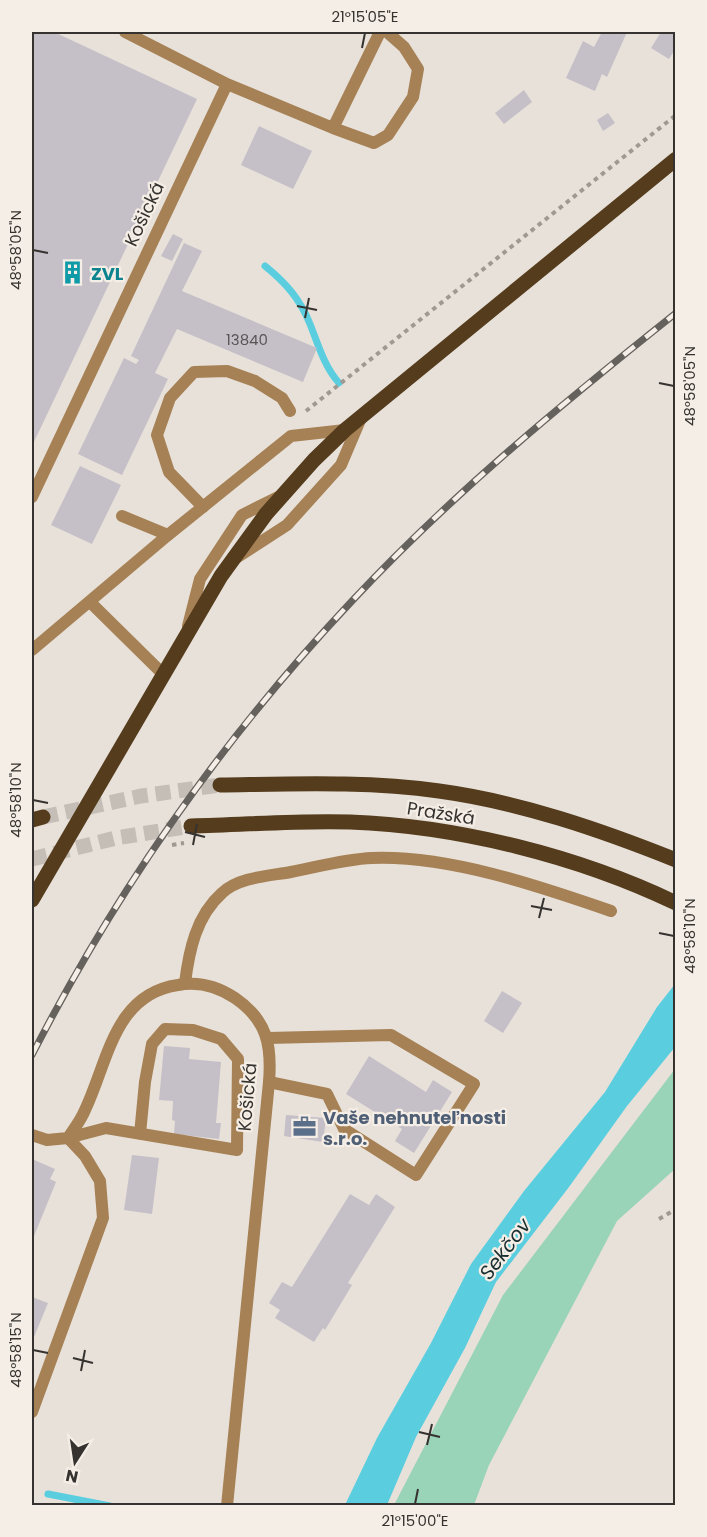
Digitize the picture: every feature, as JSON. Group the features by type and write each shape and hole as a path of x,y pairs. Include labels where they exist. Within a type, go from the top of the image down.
{"main road":[{"path":"32,900 221,576 266,514 314,460 345,430 675,159"},
{"name":"Pražská","path":"220,785 350,783 440,791 536,811 598,830 675,860"},
{"name":"Pražská","path":"191,826 350,822 432,830 521,847 585,866 656,893 675,903"}],"street":[{"path":"125,32 227,84 374,143 388,135 413,97 418,69 404,47 387,32"},
{"path":"333,128 380,32"},
{"name":"Košická","path":"32,497 227,84"},
{"path":"203,507 170,472 156,435 170,398 194,372 227,371 255,381 282,398 290,411"},
{"path":"232,561 287,525 341,465 362,416"},
{"path":"32,650 168,535 291,436 345,430"},
{"path":"184,639 200,579 242,515 284,494"},
{"path":"122,516 168,535"},
{"path":"90,602 164,675"},
{"path":"185,984 196,930 208,908 223,891 246,881 371,858 416,861 470,870 536,885 611,911"},
{"name":"Košická","path":"68,1137 85,1111 112,1043 128,1014 148,994 166,986 204,984 220,989 235,998 259,1021 268,1038 271,1061 227,1506"},
{"path":"32,1135 47,1140 106,1128 140,1134 237,1150 238,1059 221,1039 194,1030 165,1029 152,1044 145,1082 140,1134"},
{"path":"268,1038 391,1035 474,1084 416,1175 344,1128 327,1094 269,1082"},
{"path":"32,1412 103,1218 100,1181 85,1156 68,1137"}],"path":[{"path":"306,411 675,115"},
{"path":"172,845 178,844"},
{"path":"659,1219 675,1209"}],"green space":[{"path":"675,1069 675,1169 617,1221 489,1465 474,1505 394,1505 503,1295"}],"water":[{"name":"Sekčov","path":"675,984 675,1047 627,1106 569,1187 496,1282 465,1348 416,1437 387,1505 345,1505 377,1438 431,1343 471,1264 524,1191 605,1092 657,1007"}],"building":[{"name":"ZVL","path":"32,32 54,32 197,99 32,446"},
{"path":"602,32 627,32 607,77 602,74 595,91 566,78 583,41 594,47"},
{"path":"661,32 676,33 676,48 669,59 651,48"},
{"path":"524,90 532,102 504,124 495,113"},
{"path":"608,113 615,123 603,131 597,120"},
{"path":"259,126 312,151 293,189 241,165"},
{"path":"173,234 183,239 172,261 161,256"},
{"path":"184,243 202,251 182,291 317,348 303,382 177,329 155,373 168,379 122,475 78,454 124,358 136,364 139,360 131,356"},
{"path":"80,466 121,485 92,544 51,525"},
{"path":"502,991 522,1003 503,1033 484,1021"},
{"path":"164,1046 190,1048 189,1059 221,1062 216,1123 221,1123 219,1139 174,1134 173,1101 159,1100"},
{"path":"369,1056 426,1092 433,1080 452,1092 414,1153 395,1141 402,1129 346,1094"},
{"name":"Vaše nehnuteľnosti s.r.o.","path":"286,1115 326,1118 323,1142 284,1136"},
{"path":"132,1155 159,1158 152,1214 124,1210"},
{"path":"32,1159 55,1169 50,1179 56,1182 32,1241"},
{"path":"350,1194 369,1205 376,1194 395,1207 348,1283 352,1285 325,1330 323,1328 314,1342 275,1318 280,1310 269,1303 282,1282 292,1287"},
{"path":"32,1297 48,1303 32,1342"}],"waterway":[{"path":"265,266 286,285 297,299 325,362 339,383"},
{"path":"48,1494 110,1506"}],"tunnel":[{"path":"43,817 141,796 220,785"},
{"path":"32,859 116,838 191,826"}],"railway":[{"path":"32,1055 65,993 137,874 217,761 305,653 390,562 468,487 550,416 676,313"}],"place":[{"name":"ZVL","path":"73,273"},
{"name":"Vaše nehnuteľnosti s.r.o.","path":"305,1127"}]}
